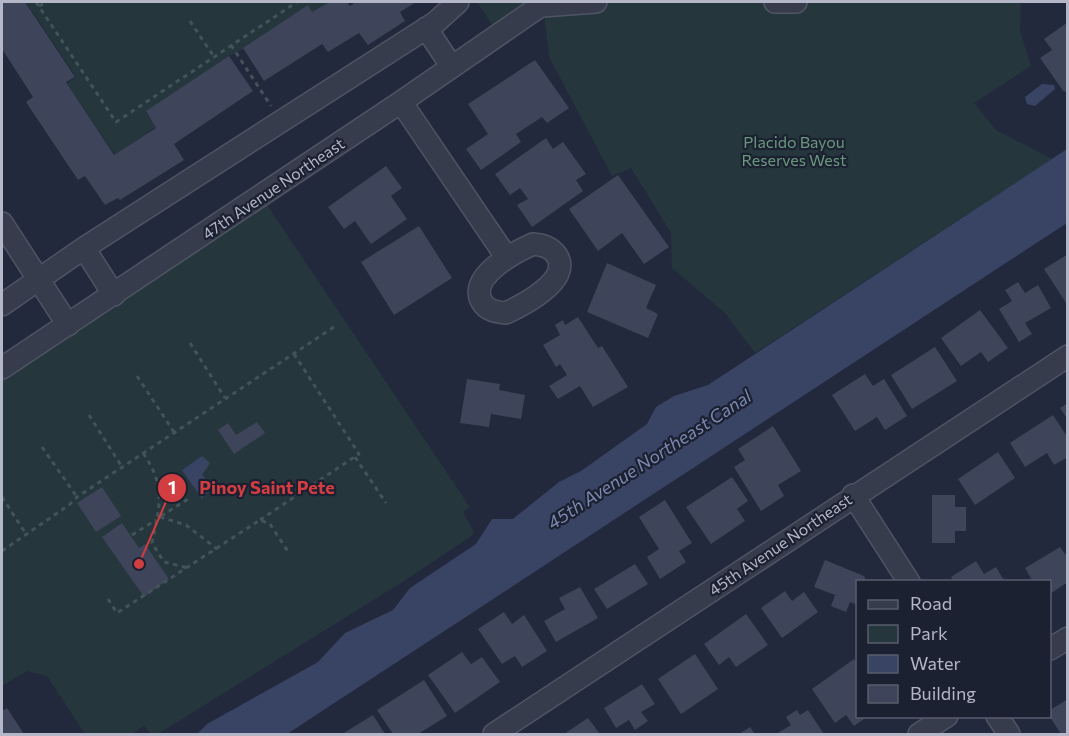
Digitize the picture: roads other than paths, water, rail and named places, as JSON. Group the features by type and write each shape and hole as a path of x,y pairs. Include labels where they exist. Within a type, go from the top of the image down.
{"street":[{"path":"2,305 84,248 426,28 458,2"},
{"name":"47th Avenue Northeast","path":"2,368 545,4 596,2"},
{"path":"775,2 796,2"},
{"path":"426,28 452,67"},
{"path":"401,102 507,258"},
{"path":"2,223 68,325"},
{"path":"84,248 114,295"},
{"name":"45th Avenue Northeast","path":"494,735 853,495 1068,356"},
{"path":"853,495 908,580"},
{"path":"1051,648 1068,638"},
{"path":"919,735 944,718"},
{"path":"999,718 1009,735"}],"water":[{"path":"1042,84 1054,85 1055,89 1035,106 1027,104 1025,97"},
{"name":"45th Avenue Northeast Canal","path":"1067,149 1067,223 287,734 197,734 207,724 318,662 345,633 393,610 410,588 476,544 492,519 513,519 559,482 581,471 647,424 656,407 674,396 708,385"},
{"path":"202,456 210,463 202,475 213,486 202,499 182,470"}],"place":[{"name":"Pinoy Saint Pete","path":"139,564"}],"park label":[{"name":"Placido Bayou Reserves West","path":"794,150"}]}
